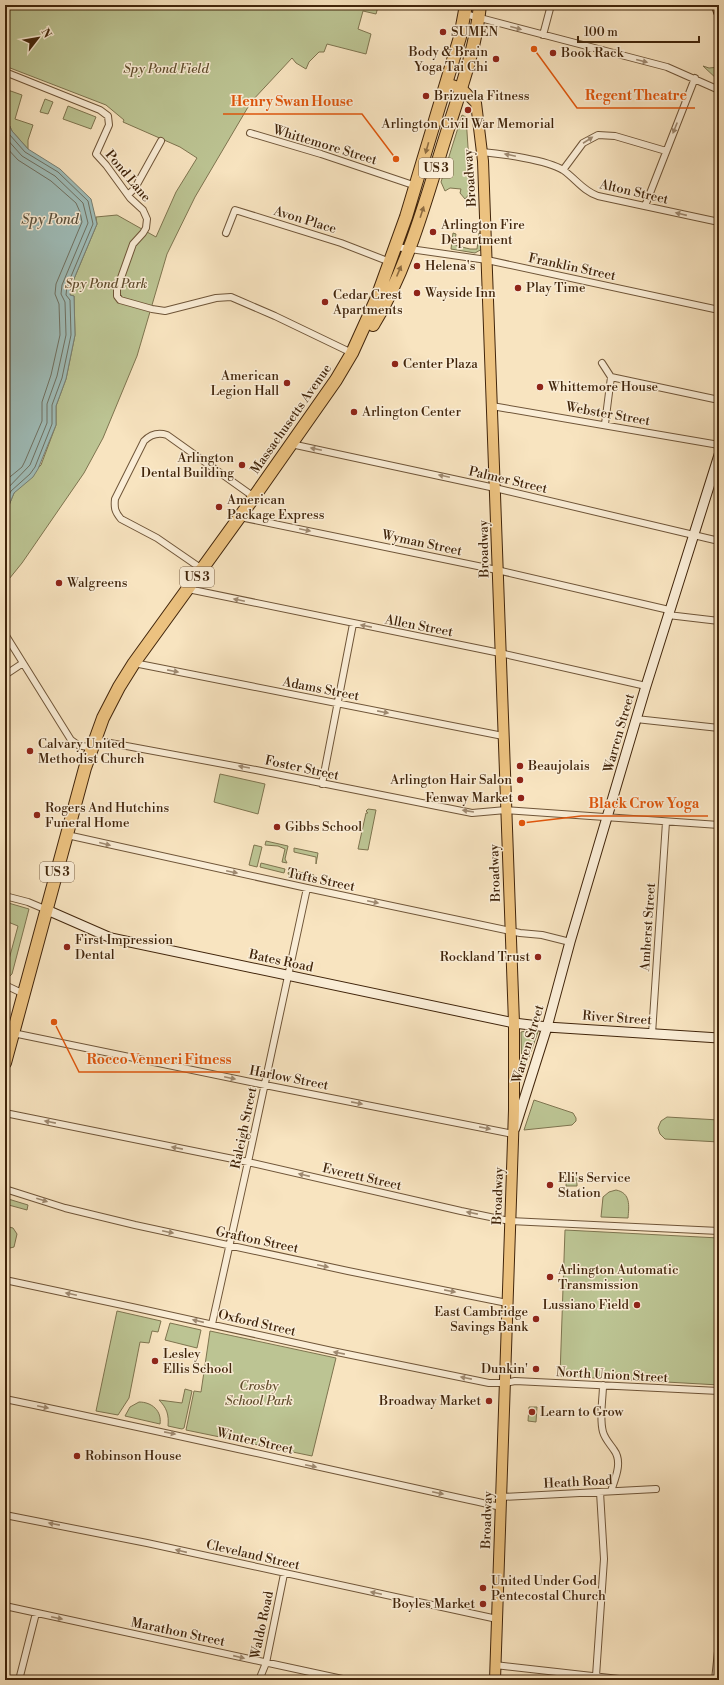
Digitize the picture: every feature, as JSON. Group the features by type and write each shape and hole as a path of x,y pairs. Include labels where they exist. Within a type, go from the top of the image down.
{"highway":[{"name":"Massachusetts Avenue","path":"352,353 375,321 409,248 461,88 479,18 480,5"},
{"name":"Massachusetts Avenue","path":"5,1063 93,744 111,702 134,663 240,517 336,380 352,353 369,318 396,247 416,186 446,83 465,10"}],"main road":[{"path":"717,5 719,12"},
{"name":"Broadway","path":"446,83 461,88 476,103 482,152 514,1023 515,1090 495,1680"},
{"name":"Warren Street","path":"513,1134 547,1027 570,942 668,613 719,455"},
{"name":"Bates Road","path":"47,910 111,938 514,1023"},
{"name":"River Street","path":"514,1023 547,1027 719,1038"}],"street":[{"path":"543,36 551,5"},
{"path":"465,10 479,18 543,36 667,67 695,78 719,90"},
{"name":"Pond Lane","path":"5,72 105,112 109,125 96,154 128,195 143,210 147,222 143,233 133,244 117,290 117,296 120,300 162,311 219,298 231,297 275,316 352,353"},
{"path":"645,206 695,78"},
{"name":"Whittemore Street","path":"250,133 321,154 416,186"},
{"path":"563,170 583,143 598,135 615,136 666,151"},
{"path":"128,195 134,188 161,141"},
{"name":"Alton Street","path":"482,152 502,154 542,163 563,170 588,193 598,196 719,222"},
{"name":"Avon Place","path":"226,233 235,210 341,243 390,262"},
{"name":"Franklin Street","path":"396,247 487,260 719,310"},
{"path":"602,363 611,377 605,424"},
{"path":"611,377 719,400"},
{"name":"Webster Street","path":"492,406 605,424 719,445"},
{"path":"202,569 171,546 121,519 117,514 114,507 115,499 144,441 154,434 161,433 168,435 254,497"},
{"name":"Palmer Street","path":"291,444 495,488 719,541"},
{"name":"Wyman Street","path":"240,517 497,570 668,613 719,621"},
{"name":"Allen Street","path":"188,589 500,653 646,686"},
{"path":"322,784 353,624"},
{"name":"Foster Street","path":"5,634 71,740 78,745 93,744 256,770 472,813 506,810 719,825"},
{"path":"5,675 23,663"},
{"name":"Adams Street","path":"134,663 503,736"},
{"path":"636,719 719,728"},
{"name":"Amherst Street","path":"652,1034 666,822"},
{"name":"Tufts Street","path":"68,835 307,888 510,931 542,935 570,942"},
{"name":"Raleigh Street","path":"212,1324 307,888"},
{"path":"5,896 28,902 47,910"},
{"path":"5,985 24,994"},
{"name":"Harlow Street","path":"13,1033 264,1085 513,1134"},
{"name":"Everett Street","path":"5,1113 248,1162 510,1221 719,1230"},
{"name":"Grafton Street","path":"5,1189 65,1208 230,1246 508,1303"},
{"name":"Oxford Street","path":"5,1280 332,1351 481,1381 504,1383"},
{"name":"North Union Street","path":"504,1383 515,1381 719,1391"},
{"path":"603,1385 603,1433 614,1450 618,1460 617,1475 611,1491"},
{"name":"Winter Street","path":"5,1399 177,1435 307,1465 501,1502"},
{"name":"Heath Road","path":"501,1502 611,1491 656,1489"},
{"path":"596,1676 604,1559 600,1492"},
{"name":"Cleveland Street","path":"5,1515 147,1543 284,1574 497,1619"},
{"name":"Waldo Road","path":"259,1680 266,1663 284,1574"},
{"name":"Marathon Street","path":"5,1606 347,1680"},
{"path":"19,1680 36,1613"},
{"path":"715,1680 719,1642"},
{"path":"495,1665 628,1680"}],"green space":[{"path":"9,5 381,5 378,7 376,14 363,11 358,29 371,34 366,54 327,44 324,52 319,52 309,62 306,69 296,63 292,58 251,102 195,197 167,254 137,356 103,438 84,473 22,563 5,584 5,515 14,493 41,465 56,425 56,406 66,379 75,335 74,296 70,295 71,286 97,224 96,217 117,215 156,237 176,192 197,158 180,147 123,122 124,120 106,105 5,66 5,16"},
{"path":"703,66 709,68 719,67 719,81"},
{"path":"5,89 22,95 15,119 33,125 28,140 28,149 12,131 5,116"},
{"path":"45,99 53,102 48,114 40,112"},
{"path":"68,106 96,117 91,129 63,119"},
{"path":"462,115 466,117 471,192 465,199 460,193 461,189 450,188 445,191 441,182"},
{"path":"453,233 456,234 454,245 477,249 479,233 482,233 482,249 475,253 451,249"},
{"path":"220,774 265,784 258,814 214,802"},
{"path":"368,809 376,810 368,850 358,849 366,813 368,813 366,811"},
{"path":"266,841 288,846 285,859 287,863 282,862 285,849 278,846 265,845"},
{"path":"254,845 262,847 257,867 249,865"},
{"path":"294,848 318,853 316,864 316,857 294,852"},
{"path":"261,863 285,869 284,873 260,867"},
{"path":"289,870 314,875 313,879 288,874"},
{"path":"5,902 29,909 12,974 6,978 5,963 8,963 18,926 8,922 8,920 5,919"},
{"path":"530,1030 538,1032 522,1076 521,1032"},
{"path":"534,1100 573,1113 576,1121 572,1125 524,1130"},
{"path":"667,1117 719,1120 719,1142 665,1139 660,1134 658,1128 661,1121"},
{"path":"567,1174 577,1174 577,1186 566,1186"},
{"path":"616,1190 627,1197 629,1205 628,1218 601,1217 603,1197 609,1192"},
{"path":"5,1198 28,1205 27,1210 5,1204"},
{"path":"5,1226 13,1228 17,1234 14,1247 5,1247"},
{"path":"565,1230 719,1238 719,1385 560,1376"},
{"path":"117,1311 161,1321 158,1332 152,1331 149,1343 140,1342 129,1398 118,1415 96,1411"},
{"path":"170,1323 201,1330 197,1348 165,1340"},
{"name":"Crosby School Park","path":"210,1331 336,1358 312,1456 186,1430 194,1391 201,1392"},
{"path":"185,1389 192,1391 184,1428 182,1429 168,1426 167,1412 159,1400 182,1403"},
{"path":"139,1402 144,1402 158,1411 160,1424 125,1416 130,1407"},
{"path":"529,1407 537,1407 536,1422 528,1421"}],"water":[{"name":"Spy Pond","path":"5,116 12,131 28,149 60,169 91,199 97,224 71,286 70,295 74,296 75,335 66,379 56,406 56,425 38,469 33,477 14,493 5,515"}],"place":[{"name":"SUMEN","path":"443,32"},
{"name":"Regent Theatre","path":"534,49"},
{"name":"Book Rack","path":"553,53"},
{"name":"Body & Brain Yoga Tai Chi","path":"496,59"},
{"name":"Brizuela Fitness","path":"426,96"},
{"name":"Arlington Civil War Memorial","path":"468,110"},
{"name":"Henry Swan House","path":"396,159"},
{"name":"Arlington Fire Department","path":"433,232"},
{"name":"Helena's","path":"417,266"},
{"name":"Play Time","path":"518,288"},
{"name":"Wayside Inn","path":"417,293"},
{"name":"Cedar Crest Apartments","path":"325,302"},
{"name":"Center Plaza","path":"395,364"},
{"name":"American Legion Hall","path":"287,383"},
{"name":"Whittemore House","path":"540,387"},
{"name":"Arlington Center","path":"354,412"},
{"name":"Arlington Dental Building","path":"242,465"},
{"name":"American Package Express","path":"219,507"},
{"name":"Walgreens","path":"59,583"},
{"name":"Calvary United Methodist Church","path":"30,751"},
{"name":"Beaujolais","path":"520,766"},
{"name":"Arlington Hair Salon","path":"520,780"},
{"name":"Fenway Market","path":"521,798"},
{"name":"Rogers And Hutchins Funeral Home","path":"37,815"},
{"name":"Black Crow Yoga","path":"522,823"},
{"name":"Gibbs School","path":"277,827"},
{"name":"First Impression Dental","path":"67,947"},
{"name":"Rockland Trust","path":"538,957"},
{"name":"Rocco Venneri Fitness","path":"54,1022"},
{"name":"Eli's Service Station","path":"550,1185"},
{"name":"Arlington Automatic Transmission","path":"550,1277"},
{"name":"Lussiano Field","path":"637,1305"},
{"name":"East Cambridge Savings Bank","path":"536,1319"},
{"name":"Lesley Ellis School","path":"155,1361"},
{"name":"Dunkin'","path":"536,1369"},
{"name":"Broadway Market","path":"489,1401"},
{"name":"Learn to Grow","path":"532,1412"},
{"name":"Robinson House","path":"77,1456"},
{"name":"United Under God Pentecostal Church","path":"483,1588"},
{"name":"Boyles Market","path":"483,1604"}],"park label":[{"name":"Spy Pond Field","path":"166,69"},
{"name":"Spy Pond Park","path":"106,284"}]}
